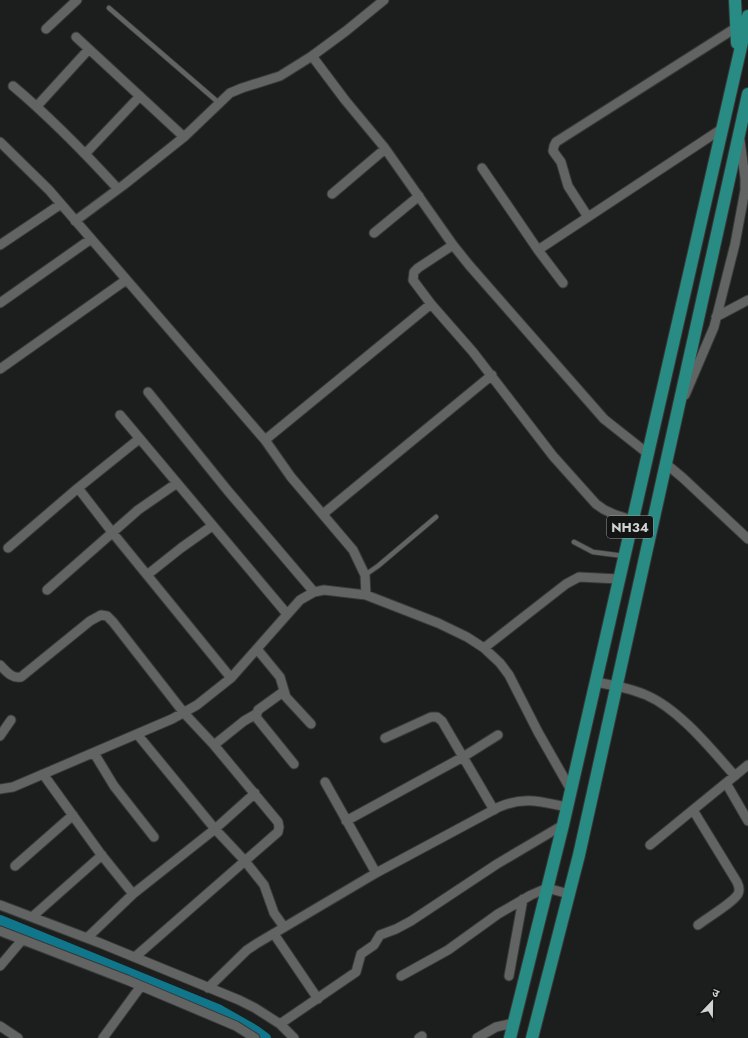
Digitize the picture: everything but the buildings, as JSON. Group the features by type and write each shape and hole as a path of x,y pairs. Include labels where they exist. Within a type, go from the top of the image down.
{"highway":[{"path":"735,0 738,62"},
{"name":"NH34","path":"510,1038 563,825 748,16"},
{"name":"NH34","path":"532,1038 579,856 748,94"}],"street":[{"path":"46,29 77,0"},
{"path":"75,221 184,137 230,93 280,76 312,56 356,24 384,0"},
{"path":"588,217 568,186 561,162 553,150 556,142 737,27"},
{"path":"76,37 184,137"},
{"path":"37,106 89,49"},
{"path":"312,56 345,100 385,149 453,245 491,291 604,419 647,453"},
{"path":"13,86 37,106 118,189"},
{"path":"85,154 140,96"},
{"path":"538,250 723,128"},
{"path":"676,416 707,346 716,317 734,244 745,190 745,172 739,135"},
{"path":"0,142 49,190 266,440 292,477 353,550 365,575 366,595"},
{"path":"332,194 385,149"},
{"path":"482,168 538,250 563,283"},
{"path":"374,233 418,196"},
{"path":"0,245 60,204"},
{"path":"0,303 91,239"},
{"path":"453,245 418,268 414,272 413,280 431,304 492,375 553,456 596,504 610,514 632,520"},
{"path":"0,369 126,280"},
{"path":"716,317 748,300"},
{"path":"266,440 431,304"},
{"path":"323,514 492,375"},
{"path":"148,392 228,491 314,592"},
{"path":"120,415 287,614"},
{"path":"8,548 78,488 139,439"},
{"path":"665,463 747,537"},
{"path":"47,590 148,501 177,484"},
{"path":"78,488 112,532 232,678"},
{"path":"147,575 212,526"},
{"path":"484,648 542,602 574,579 584,577 619,579"},
{"path":"0,789 13,787 184,713 232,678 300,600 314,592 324,590 366,595 438,623 467,637 484,648 500,663 510,676 538,732 571,790"},
{"path":"0,665 15,678 21,677 90,621 101,615 107,616 184,713 214,745 276,818 279,827 278,832 135,958"},
{"path":"257,649 280,678 283,692 286,697 311,724"},
{"path":"595,682 616,685 646,695 672,711 704,742 735,776"},
{"path":"214,745 283,692"},
{"path":"256,714 257,720 294,764"},
{"path":"384,738 432,717 437,717 442,721 494,810"},
{"path":"0,736 11,720"},
{"path":"137,734 215,829 245,861 264,885 274,913 284,927"},
{"path":"346,821 463,757 498,735"},
{"path":"94,753 114,786 154,837"},
{"path":"650,845 748,765"},
{"path":"43,774 102,855 133,894"},
{"path":"325,782 376,873"},
{"path":"726,783 748,821"},
{"path":"87,938 133,894 215,829 254,793"},
{"path":"208,988 247,950 376,873 494,810 519,800 531,800 567,807"},
{"path":"692,810 739,887 739,893 733,900 698,924"},
{"path":"15,866 73,815"},
{"path":"280,1024 356,972 360,954 374,945 380,935 411,921 497,864 563,825"},
{"path":"32,917 102,855"},
{"path":"401,976 448,950 488,921 523,899 547,888 569,894"},
{"path":"509,976 523,899"},
{"path":"0,905 87,938 256,1008 280,1024 294,1038"},
{"path":"0,931 141,986 236,1026 256,1038"},
{"path":"274,934 318,999"},
{"path":"0,966 22,940"},
{"path":"103,1038 141,986"},
{"path":"477,1038 496,1027 514,1022"},
{"path":"0,1026 18,1038"}],"lane":[{"path":"110,8 219,103"},
{"path":"365,575 378,566 436,517"},
{"path":"574,542 593,552 624,556"}],"waterway":[{"path":"0,920 220,1010 266,1038"}]}
